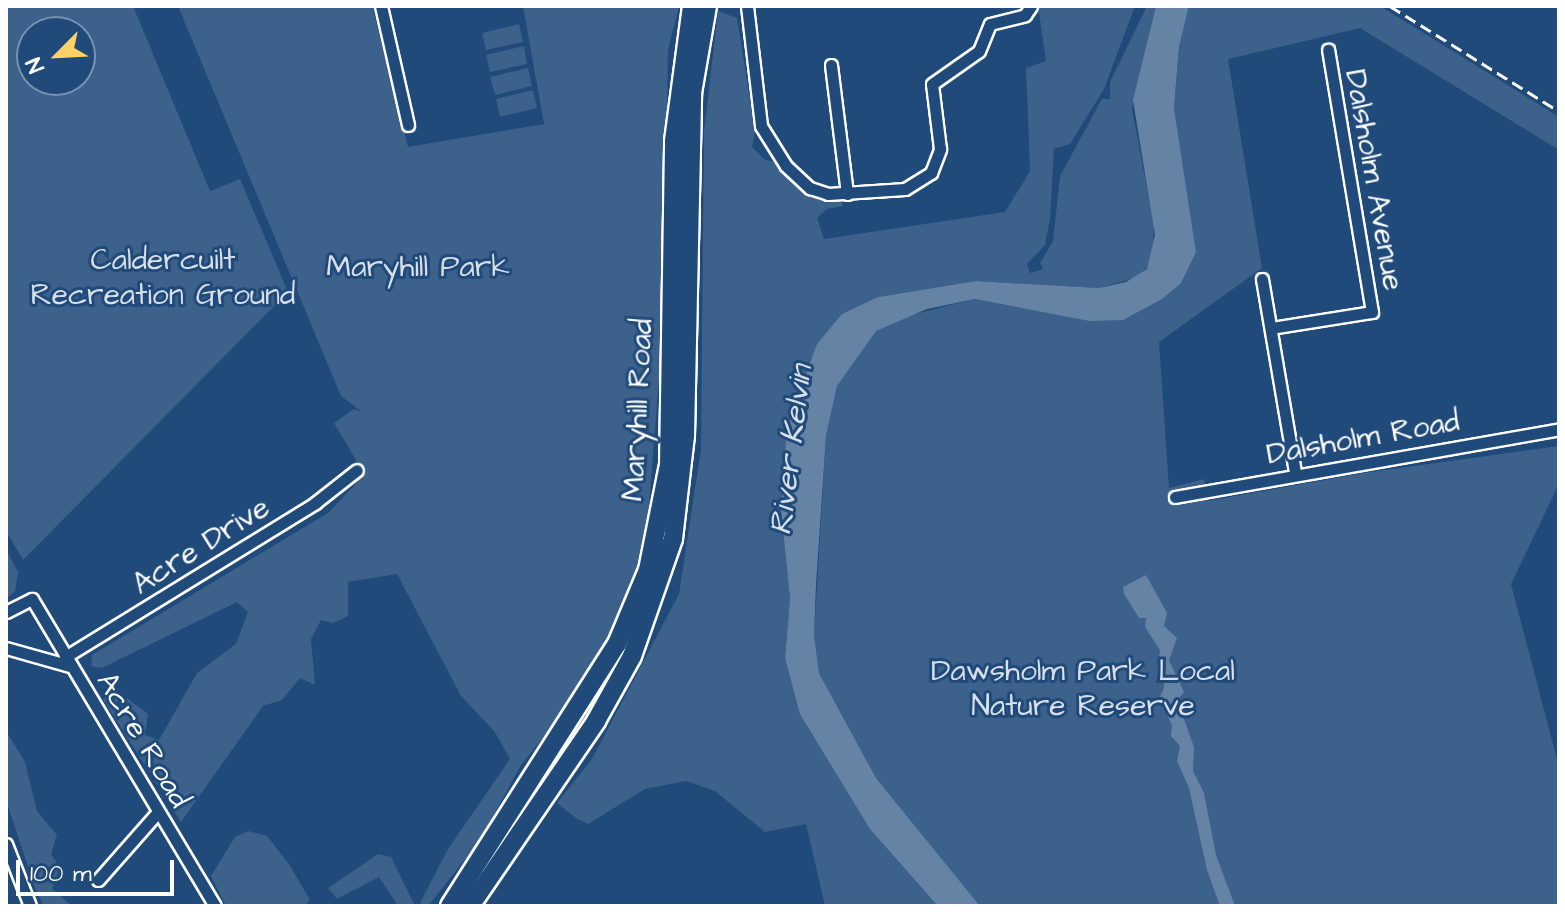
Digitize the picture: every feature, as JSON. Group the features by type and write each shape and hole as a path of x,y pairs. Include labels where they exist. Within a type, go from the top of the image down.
{"main road":[{"name":"Maryhill Road","path":"470,906 596,721 649,618 673,539 682,483 676,116 692,6"},
{"name":"Maryhill Road","path":"450,906 580,707 632,613 665,496 692,93 707,6"}],"street":[{"path":"381,6 408,125"},
{"path":"747,6 754,103 761,126 786,166 816,192 847,194 905,189 931,173 940,149 932,84 979,51 990,24 1025,15 1031,6"},
{"name":"Dalsholm Avenue","path":"1271,328 1372,312 1328,50"},
{"path":"831,65 847,194"},
{"path":"1262,279 1295,473"},
{"name":"Dalsholm Road","path":"1175,497 1295,473 1559,429"},
{"name":"Acre Drive","path":"68,662 315,503 357,470"},
{"name":"Acre Road","path":"6,612 32,599 215,906"},
{"path":"6,648 68,662"},
{"path":"98,880 158,812"},
{"path":"6,844 30,906"}],"green space":[{"name":"Caldercuilt Recreation Ground","path":"6,6 133,6 210,191 240,179 288,292 23,560 6,531"},
{"name":"Maryhill Park","path":"178,6 372,6 408,147 544,124 523,6 679,6 668,50 663,329 646,543 623,618 574,699 521,765 478,843 428,906 420,903 448,849 510,759 495,732 461,696 397,574 348,582 348,616 333,623 321,620 311,639 315,685 300,678 282,700 263,706 181,822 103,699 115,689 148,714 145,735 159,740 197,673 236,644 248,612 237,602 102,668 91,666 92,655 328,513 355,485 356,460 334,423 354,409 362,412 341,396"},
{"path":"1038,6 1135,6 1104,89 1070,144 1054,149 1050,219 1045,245 1027,264 1030,273 1043,269 1040,263 1053,241 1060,176 1102,99 1110,99 1110,82 1147,6 1156,6 1132,109 1154,225 1152,262 1138,277 1099,288 976,281 878,297 817,344 781,509 790,599 785,658 938,906 825,906 806,824 765,832 715,791 686,781 645,789 588,824 577,819 557,803 592,759 679,594 701,449 704,132 718,11 737,18 755,131 752,147 765,160 778,162 801,188 818,197 842,199 843,206 827,209 817,218 824,239 1005,212 1030,171 1026,68 1046,61"},
{"name":"Dawsholm Park Local Nature Reserve","path":"1189,6 1380,6 1559,117 1559,150 1360,28 1228,59 1262,268 1159,342 1169,488 1204,479 1207,501 1364,473 1559,446 1559,484 1511,584 1559,767 1559,906 980,906 876,778 819,673 814,635 826,436 837,386 862,345 876,331 907,316 975,299 1089,321 1196,252 1174,108 1179,47"},
{"path":"519,24 523,42 486,50 482,33"},
{"path":"524,46 527,64 490,72 486,55"},
{"path":"528,68 532,86 495,95 490,77"},
{"path":"533,90 537,108 500,117 496,99"},
{"path":"6,549 18,572 15,592 6,599"},
{"path":"6,731 25,762 37,811 57,835 51,854 60,867 52,889 72,906 44,906 35,888 6,800"},
{"path":"248,831 267,836 289,864 310,900 305,906 226,906 211,876 235,837"},
{"path":"378,854 391,857 415,906 398,906 379,877 337,899 328,888"}],"water":[{"name":"River Kelvin","path":"1156,6 1189,6 1179,47 1174,108 1196,252 1181,283 1162,299 1123,320 1089,321 975,299 927,309 876,331 837,386 826,436 816,585 814,635 819,673 876,778 980,906 938,906 870,829 800,714 785,658 790,599 781,509 787,427 817,344 842,314 878,297 976,281 1099,288 1126,282 1147,269 1155,235 1133,100"},
{"path":"1146,575 1167,613 1164,626 1177,638 1169,660 1184,692 1177,700 1194,747 1193,771 1204,793 1216,855 1235,906 1220,906 1207,870 1189,788 1177,761 1180,746 1171,736 1172,725 1159,699 1164,688 1164,677 1157,673 1160,650 1145,627 1146,618 1139,618 1124,594 1123,587"}],"railway":[{"path":"1390,6 1559,111"}]}
